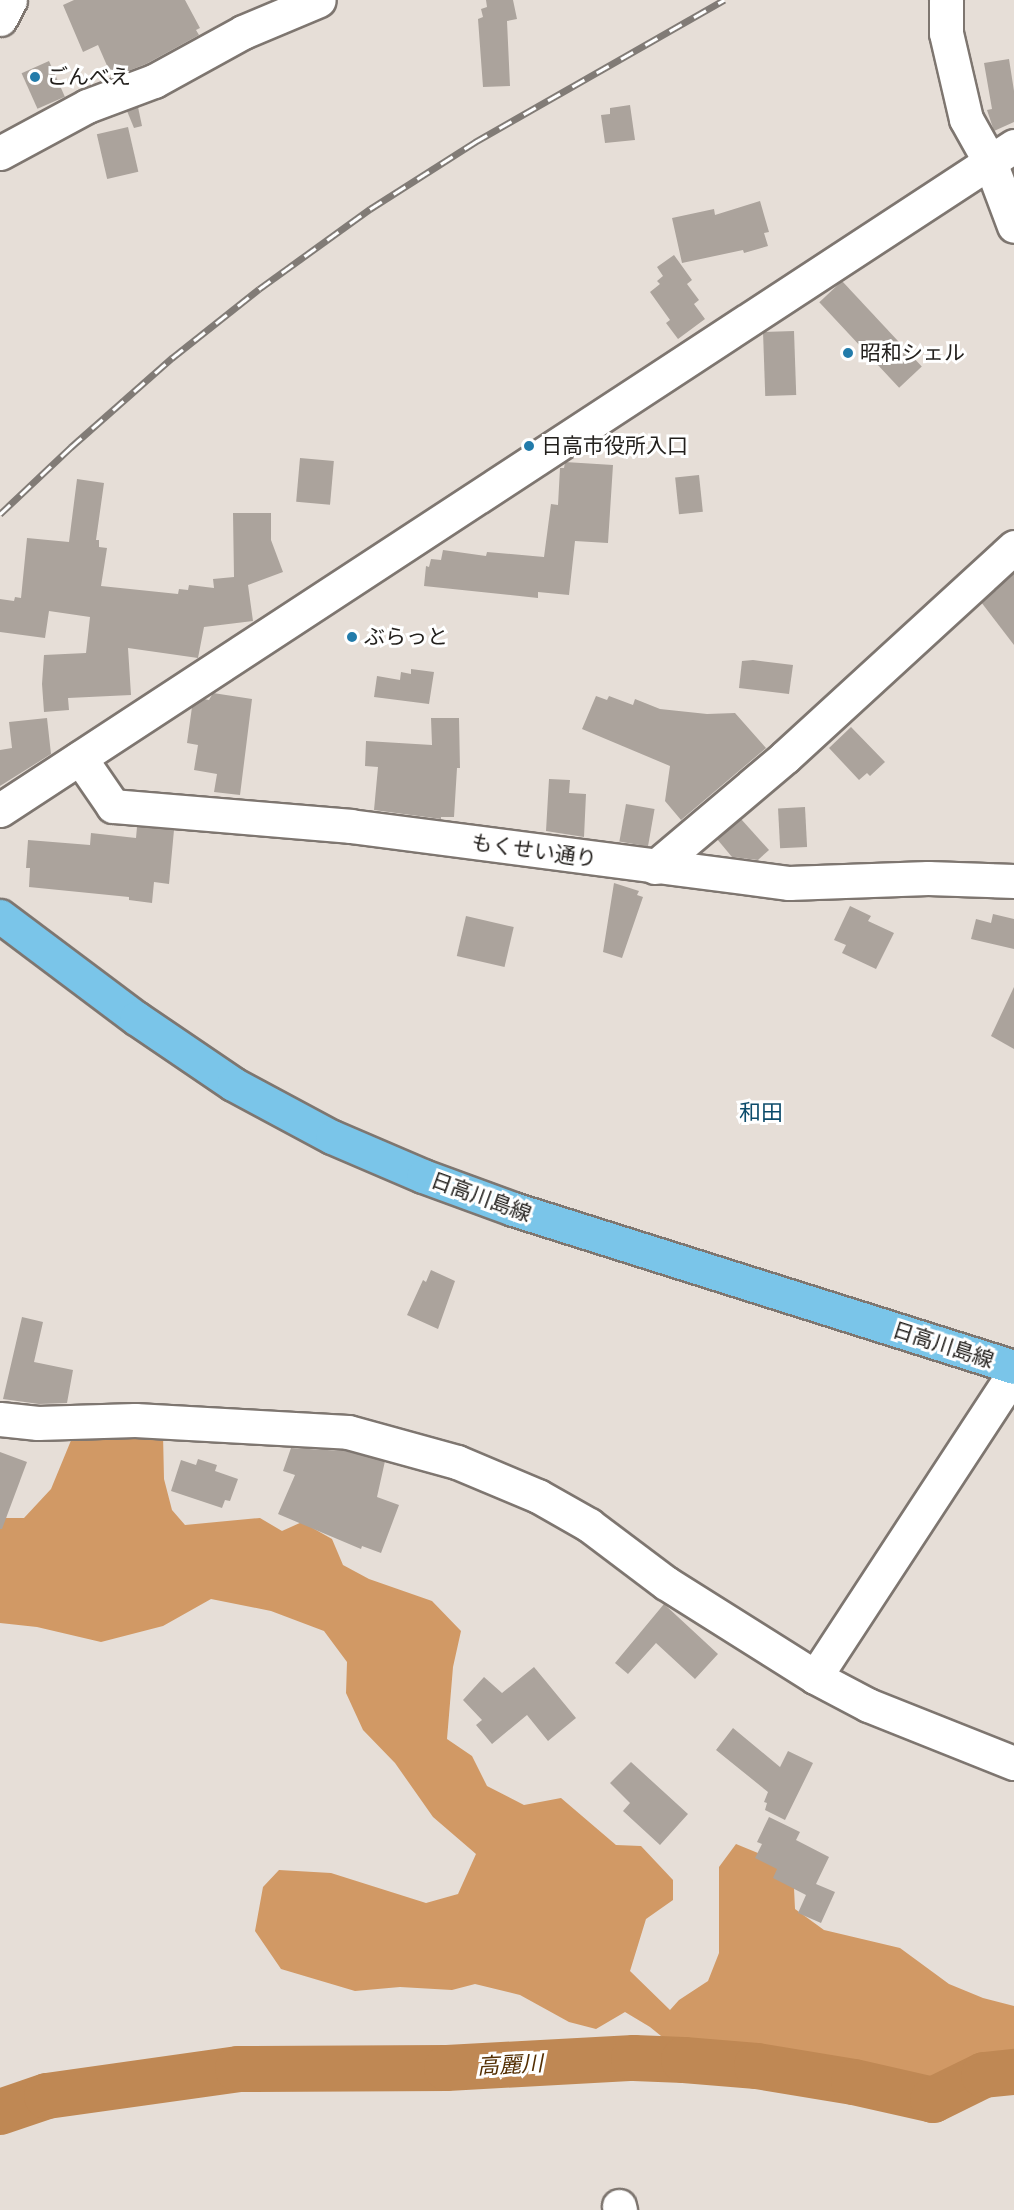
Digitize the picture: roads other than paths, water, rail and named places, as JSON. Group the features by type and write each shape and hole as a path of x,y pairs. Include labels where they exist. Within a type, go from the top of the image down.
{"main road":[{"name":"日高川島線","path":"0,916 136,1018 233,1084 332,1137 423,1176 513,1209 1014,1367"}],"street":[{"path":"0,19 10,0"},
{"path":"0,153 87,106 154,81 243,32 319,0"},
{"path":"946,0 946,33 956,84 966,119 1002,154 1014,226"},
{"path":"0,810 1002,154"},
{"path":"655,867 785,756 1014,547"},
{"name":"もくせい通り","path":"80,758 113,806 350,826 789,883 928,878 1014,881"},
{"path":"815,1677 1014,1373"},
{"path":"0,1419 38,1423 135,1420 348,1432 457,1462 538,1496 589,1525 666,1583 815,1677 868,1705 1014,1763"}],"waterway":[{"name":"高麗川","path":"0,2112 47,2096 238,2069 447,2068 634,2058 684,2060 757,2066 854,2082 933,2100 984,2075 1014,2072"}],"railway":[{"path":"0,514 71,447 172,358 259,289 370,209 475,142 724,0"}],"place":[{"name":"ごんべえ","path":"35,77"},
{"name":"昭和シェル","path":"848,353"},
{"name":"日高市役所入口","path":"529,446"},
{"name":"ぶらっと","path":"352,637"}],"district":[{"name":"和田","path":"761,1113"}]}
